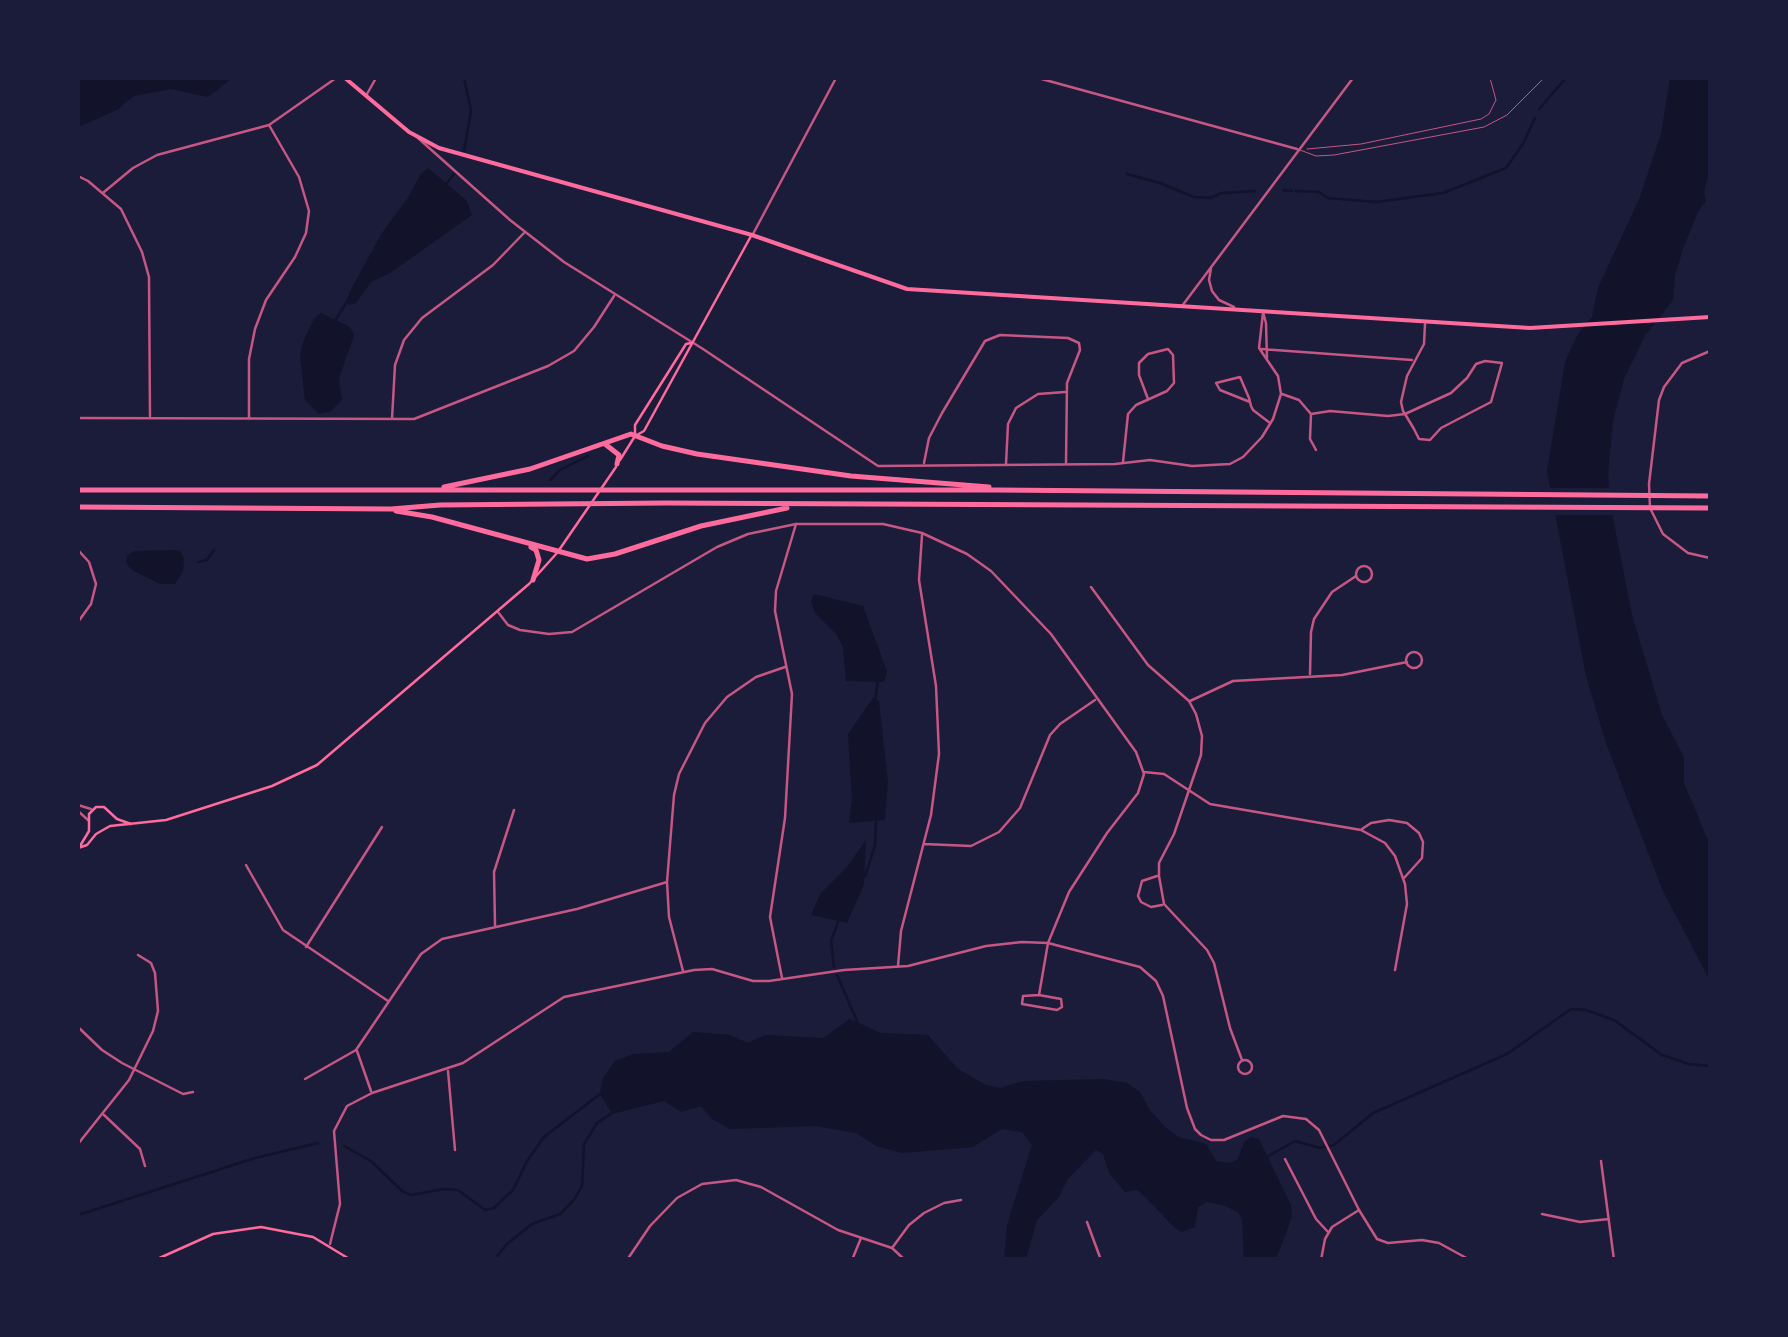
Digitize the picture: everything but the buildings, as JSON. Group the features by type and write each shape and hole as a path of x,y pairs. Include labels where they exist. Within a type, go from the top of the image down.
{"highway":[{"path":"437,488 510,475 626,434 697,454 850,476 996,490"},
{"path":"604,444 619,455 618,464"},
{"path":"78,490 996,490 1710,496"},
{"path":"78,507 390,509 497,504 1710,508"},
{"path":"390,509 432,516 557,553 598,558 700,526 800,506"},
{"path":"528,545 539,555 533,580"}],"main road":[{"path":"345,78 417,137 454,153 752,235 907,289 1550,328 1710,316"},
{"path":"78,847 87,845 110,826 166,820 304,772 332,753 498,612 557,553 635,436 644,432 752,235"},
{"path":"635,436 634,425 686,344 692,342"},
{"path":"78,847 88,834 93,809 104,807 133,824"},
{"path":"110,826 112,815"},
{"path":"89,822 100,831"},
{"path":"155,1260 193,1241 232,1229 261,1227 314,1237 350,1260"}],"street":[{"path":"102,193 133,168 158,155 269,125 336,78"},
{"path":"366,96 376,78"},
{"path":"752,235 836,78"},
{"path":"1038,78 1301,150"},
{"path":"1181,308 1353,78"},
{"path":"249,420 249,359 255,329 266,300 301,245 309,211 299,178 269,125"},
{"path":"417,137 525,232 871,463 882,466 1123,464 1150,460 1192,466 1230,464 1256,444 1271,424 1280,394 1278,376 1259,349 1263,312"},
{"path":"78,176 121,209 133,229 149,277 150,418"},
{"path":"392,420 395,365 404,340 422,318 493,265 525,232"},
{"path":"1213,263 1209,280 1212,292 1240,310"},
{"path":"78,418 414,419 548,366 574,350 615,295"},
{"path":"1263,312 1267,360"},
{"path":"1311,414 1405,414 1451,392 1478,363 1502,363 1491,402 1441,428 1430,440 1419,439 1405,414 1400,402 1424,344 1424,322"},
{"path":"924,465 927,444 942,412 992,336 1077,341 1080,350 1066,392 1066,464"},
{"path":"1123,464 1126,419 1133,408 1167,391 1174,383 1168,348 1148,354 1140,363 1139,375 1148,399"},
{"path":"1259,349 1416,360"},
{"path":"1710,351 1682,363 1664,387 1658,400 1648,484 1650,508 1663,534 1688,553 1710,558"},
{"path":"1250,402 1220,390 1216,383 1238,376 1250,402 1254,413 1271,424"},
{"path":"1006,464 1008,424 1016,408 1038,394 1066,392"},
{"path":"1280,394 1297,398 1311,414 1309,434 1316,450"},
{"path":"783,979 770,917 786,818 792,694 775,610 776,590 796,524"},
{"path":"498,612 508,625 520,630 572,632 717,547 748,534 796,524 884,524 922,534 967,554 992,572 1051,634 1136,752 1144,772 1138,793 1070,892 1048,942 1039,995"},
{"path":"898,967 901,931 936,785 939,720 919,580 922,534"},
{"path":"78,550 89,562 96,584 91,604 78,622"},
{"path":"1310,675 1310,632 1314,619 1332,592 1356,576"},
{"path":"1090,587 1148,665 1189,701 1202,736 1201,755 1174,834 1159,863 1158,876 1164,904 1207,950 1214,963 1233,1040 1242,1060"},
{"path":"1189,701 1232,681 1342,675 1407,662"},
{"path":"684,972 670,917 667,882 674,795 689,751 705,723 727,697 756,678 787,666"},
{"path":"924,844 970,846 999,832 1024,799 1050,735 1097,699"},
{"path":"1144,772 1164,774 1210,804 1361,830 1384,843 1395,856 1404,878 1406,904 1395,970"},
{"path":"78,805 93,809"},
{"path":"495,926 494,872 514,810"},
{"path":"78,811 89,822"},
{"path":"1361,830 1372,823 1390,820 1414,827 1423,842 1422,858 1404,878"},
{"path":"305,948 382,827"},
{"path":"246,865 283,930 389,1002"},
{"path":"1158,876 1142,881 1138,896 1151,908 1164,904"},
{"path":"305,1079 356,1050 420,954 442,938 577,909 667,882"},
{"path":"330,1244 340,1204 333,1144 335,1126 350,1103 448,1070 564,997 684,972 712,969 753,981 783,979 898,967 986,946 1048,942 1140,967 1156,981 1163,996 1187,1108 1200,1136 1224,1140 1292,1115 1311,1122 1375,1236 1384,1242 1430,1241 1456,1249 1470,1260"},
{"path":"78,1144 134,1070 158,1011 151,963 138,955"},
{"path":"1039,995 1061,999 1062,1008 1022,1004 1023,996 1039,995"},
{"path":"78,1027 102,1050 134,1070 183,1094 194,1092"},
{"path":"356,1050 372,1093"},
{"path":"448,1070 455,1150"},
{"path":"103,1114 140,1149 146,1166"},
{"path":"1285,1159 1316,1219 1328,1232"},
{"path":"1601,1161 1614,1260"},
{"path":"627,1260 650,1226 678,1198 702,1184 736,1180 762,1187 825,1224 892,1248 904,1260"},
{"path":"892,1248 924,1213 961,1200"},
{"path":"1321,1260 1328,1232 1359,1210"},
{"path":"1542,1214 1580,1222 1611,1219"},
{"path":"1087,1222 1101,1260"},
{"path":"852,1260 862,1236"}],"lane":[{"path":"1301,150 1360,144 1480,119 1492,110 1496,100 1490,78"},
{"path":"1301,150 1316,156 1334,155 1495,123 1544,78"}],"shaded area":[{"path":"78,78 239,78 231,79 208,97 171,89 134,96 117,110 78,127"},
{"path":"1670,78 1710,78 1706,201 1684,246 1675,275 1673,300 1645,336 1624,379 1613,421 1608,474 1632,615 1662,715 1684,757 1684,783 1710,845 1710,981 1662,889 1606,743 1586,676 1547,471 1565,362 1578,334 1592,317 1598,288 1640,197 1661,134"},
{"path":"428,168 467,201 472,215 390,273 371,282 356,303 348,305 349,293 382,233"},
{"path":"321,313 350,327 354,335 339,379 342,400 331,411 319,414 305,400 300,356 314,319"},
{"path":"175,550 184,559 183,571 175,584 160,584 132,570 126,562 135,551"},
{"path":"814,594 863,606 887,672 884,682 846,681 843,647 815,613 811,601"},
{"path":"873,698 879,701 888,782 885,820 849,823 852,800 848,734"},
{"path":"866,840 864,884 847,923 811,915 821,893"},
{"path":"850,1019 881,1033 928,1035 958,1069 986,1085 1000,1088 1023,1081 1104,1079 1127,1083 1140,1092 1166,1128 1179,1137 1206,1144 1216,1161 1231,1163 1238,1159 1244,1142 1251,1137 1259,1139 1291,1205 1292,1217 1276,1259 1244,1259 1242,1219 1238,1212 1225,1206 1207,1202 1198,1207 1195,1227 1181,1232 1137,1190 1125,1192 1109,1173 1103,1154 1096,1150 1037,1220 1026,1259 1004,1259 1007,1225 1032,1145 1022,1132 1002,1129 973,1147 902,1153 876,1146 856,1133 815,1126 730,1129 712,1119 701,1106 681,1112 664,1101 612,1114 600,1094 603,1078 615,1061 633,1054 669,1052 693,1032 730,1035 748,1043 765,1035 823,1038"}],"pier":[{"path":"1546,488 1614,488 1618,515 1551,515"}],"waterway":[{"path":"464,78 471,111 464,151"},
{"path":"1539,109 1566,78"},
{"path":"1296,191 1376,202 1443,193 1506,168 1535,118"},
{"path":"446,184 454,174"},
{"path":"1127,174 1194,197 1255,191"},
{"path":"1283,190 1292,191"},
{"path":"335,321 349,298"},
{"path":"550,480 560,470 588,456"},
{"path":"198,562 207,560 214,550"},
{"path":"875,701 878,679"},
{"path":"865,877 875,845 876,821"},
{"path":"834,967 831,941 838,922"},
{"path":"837,975 857,1021"},
{"path":"1267,1157 1295,1141 1320,1148 1334,1145 1373,1113 1507,1054 1571,1009 1614,1020 1662,1055 1710,1066"},
{"path":"344,1146 371,1161 402,1191 411,1195 458,1190 485,1210 494,1208 513,1190 544,1137 600,1094"},
{"path":"494,1260 532,1224 560,1214 574,1200 582,1186 584,1144 597,1123 612,1113"},
{"path":"78,1215 255,1158 318,1143"}]}
